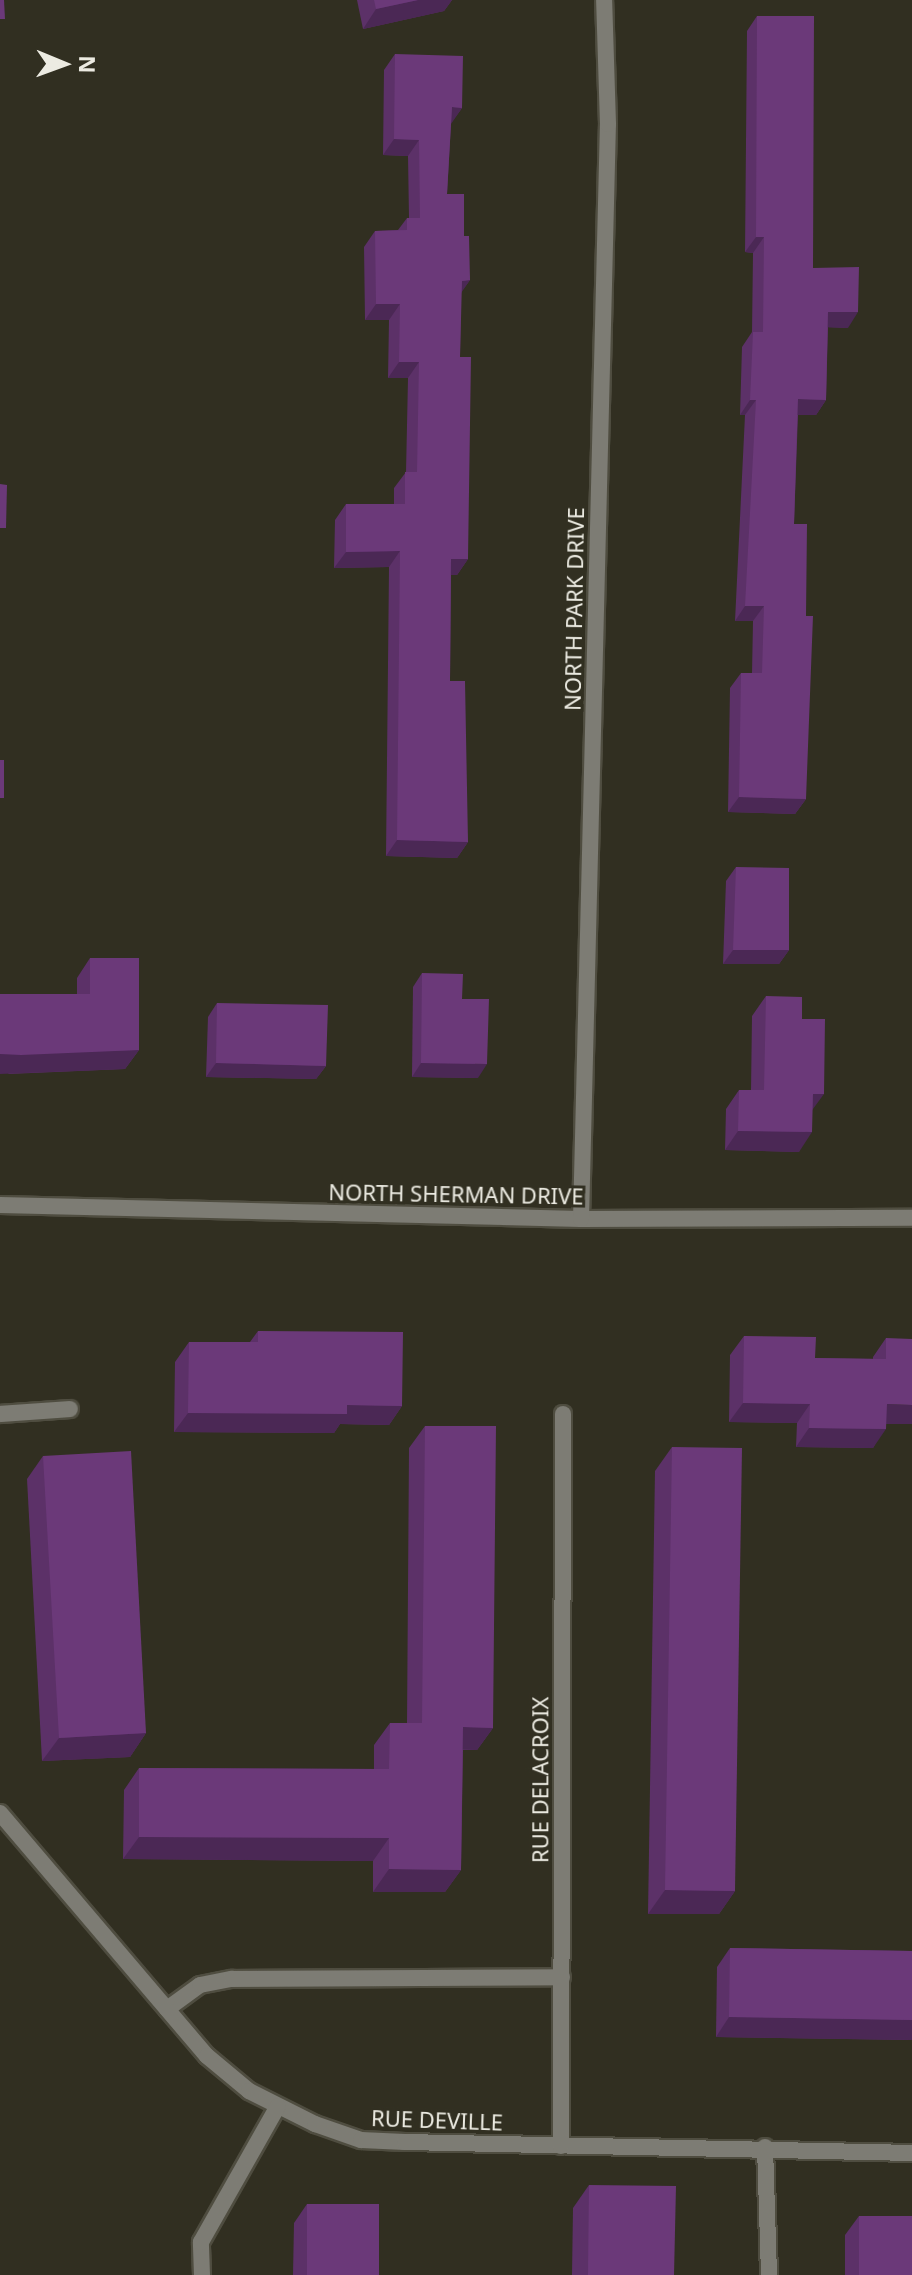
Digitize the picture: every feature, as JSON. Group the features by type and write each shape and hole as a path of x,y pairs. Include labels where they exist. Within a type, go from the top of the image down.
{"street":[{"name":"NORTH PARK DRIVE","path":"581,1219 608,124 604,0"},
{"name":"NORTH SHERMAN DRIVE","path":"0,1205 581,1219 912,1218"},
{"path":"0,1414 70,1409"},
{"name":"RUE DELACROIX","path":"561,2146 563,1414"},
{"name":"RUE DEVILLE","path":"0,1813 167,2009 231,2078 278,2106 361,2140 561,2146 765,2147 912,2153"},
{"path":"167,2009 200,1985 232,1979 562,1977"},
{"path":"202,2275 201,2242 278,2106"},
{"path":"765,2147 769,2275"}],"building":[{"path":"0,0 4,0 5,19 0,19"},
{"path":"374,0 418,0 376,9"},
{"path":"757,16 814,16 813,268 859,267 858,312 828,312 826,400 798,399 794,524 807,524 806,616 813,616 806,799 739,797 741,673 762,673 764,606 745,606 756,400 750,400 753,332 763,332 764,237 756,237"},
{"path":"395,54 463,56 462,108 452,107 447,194 464,194 464,236 469,236 470,280 462,281 460,357 471,357 468,559 451,559 450,681 465,681 468,842 397,840 400,551 346,552 346,504 405,504 405,472 417,472 419,362 399,362 400,304 376,304 375,231 407,230 407,218 420,218 419,140 394,139"},
{"path":"0,484 7,485 6,528 0,528"},
{"path":"0,760 4,760 4,798 0,798"},
{"path":"736,867 789,868 789,950 733,950"},
{"path":"90,958 139,958 139,1050 0,1054 0,994 90,994"},
{"path":"422,973 463,974 462,999 489,999 487,1064 421,1063"},
{"path":"766,996 802,997 802,1019 825,1019 824,1094 813,1094 812,1132 738,1131 739,1090 764,1090"},
{"path":"217,1003 328,1005 326,1066 216,1063"},
{"path":"258,1331 403,1332 402,1406 347,1405 347,1414 188,1413 189,1342 258,1342"},
{"path":"744,1336 816,1337 815,1358 886,1359 886,1338 912,1339 912,1405 887,1404 886,1429 809,1428 810,1404 743,1403"},
{"path":"425,1426 496,1426 493,1728 463,1727 461,1870 389,1869 389,1838 139,1837 139,1768 389,1769 390,1723 422,1723"},
{"path":"672,1447 742,1448 735,1891 665,1890"},
{"path":"131,1451 146,1733 59,1738 43,1456"},
{"path":"730,1948 912,1951 912,2020 729,2017"},
{"path":"589,2185 676,2186 674,2275 588,2275"},
{"path":"307,2204 379,2204 379,2275 307,2275"},
{"path":"859,2216 912,2216 912,2275 859,2275"}]}
